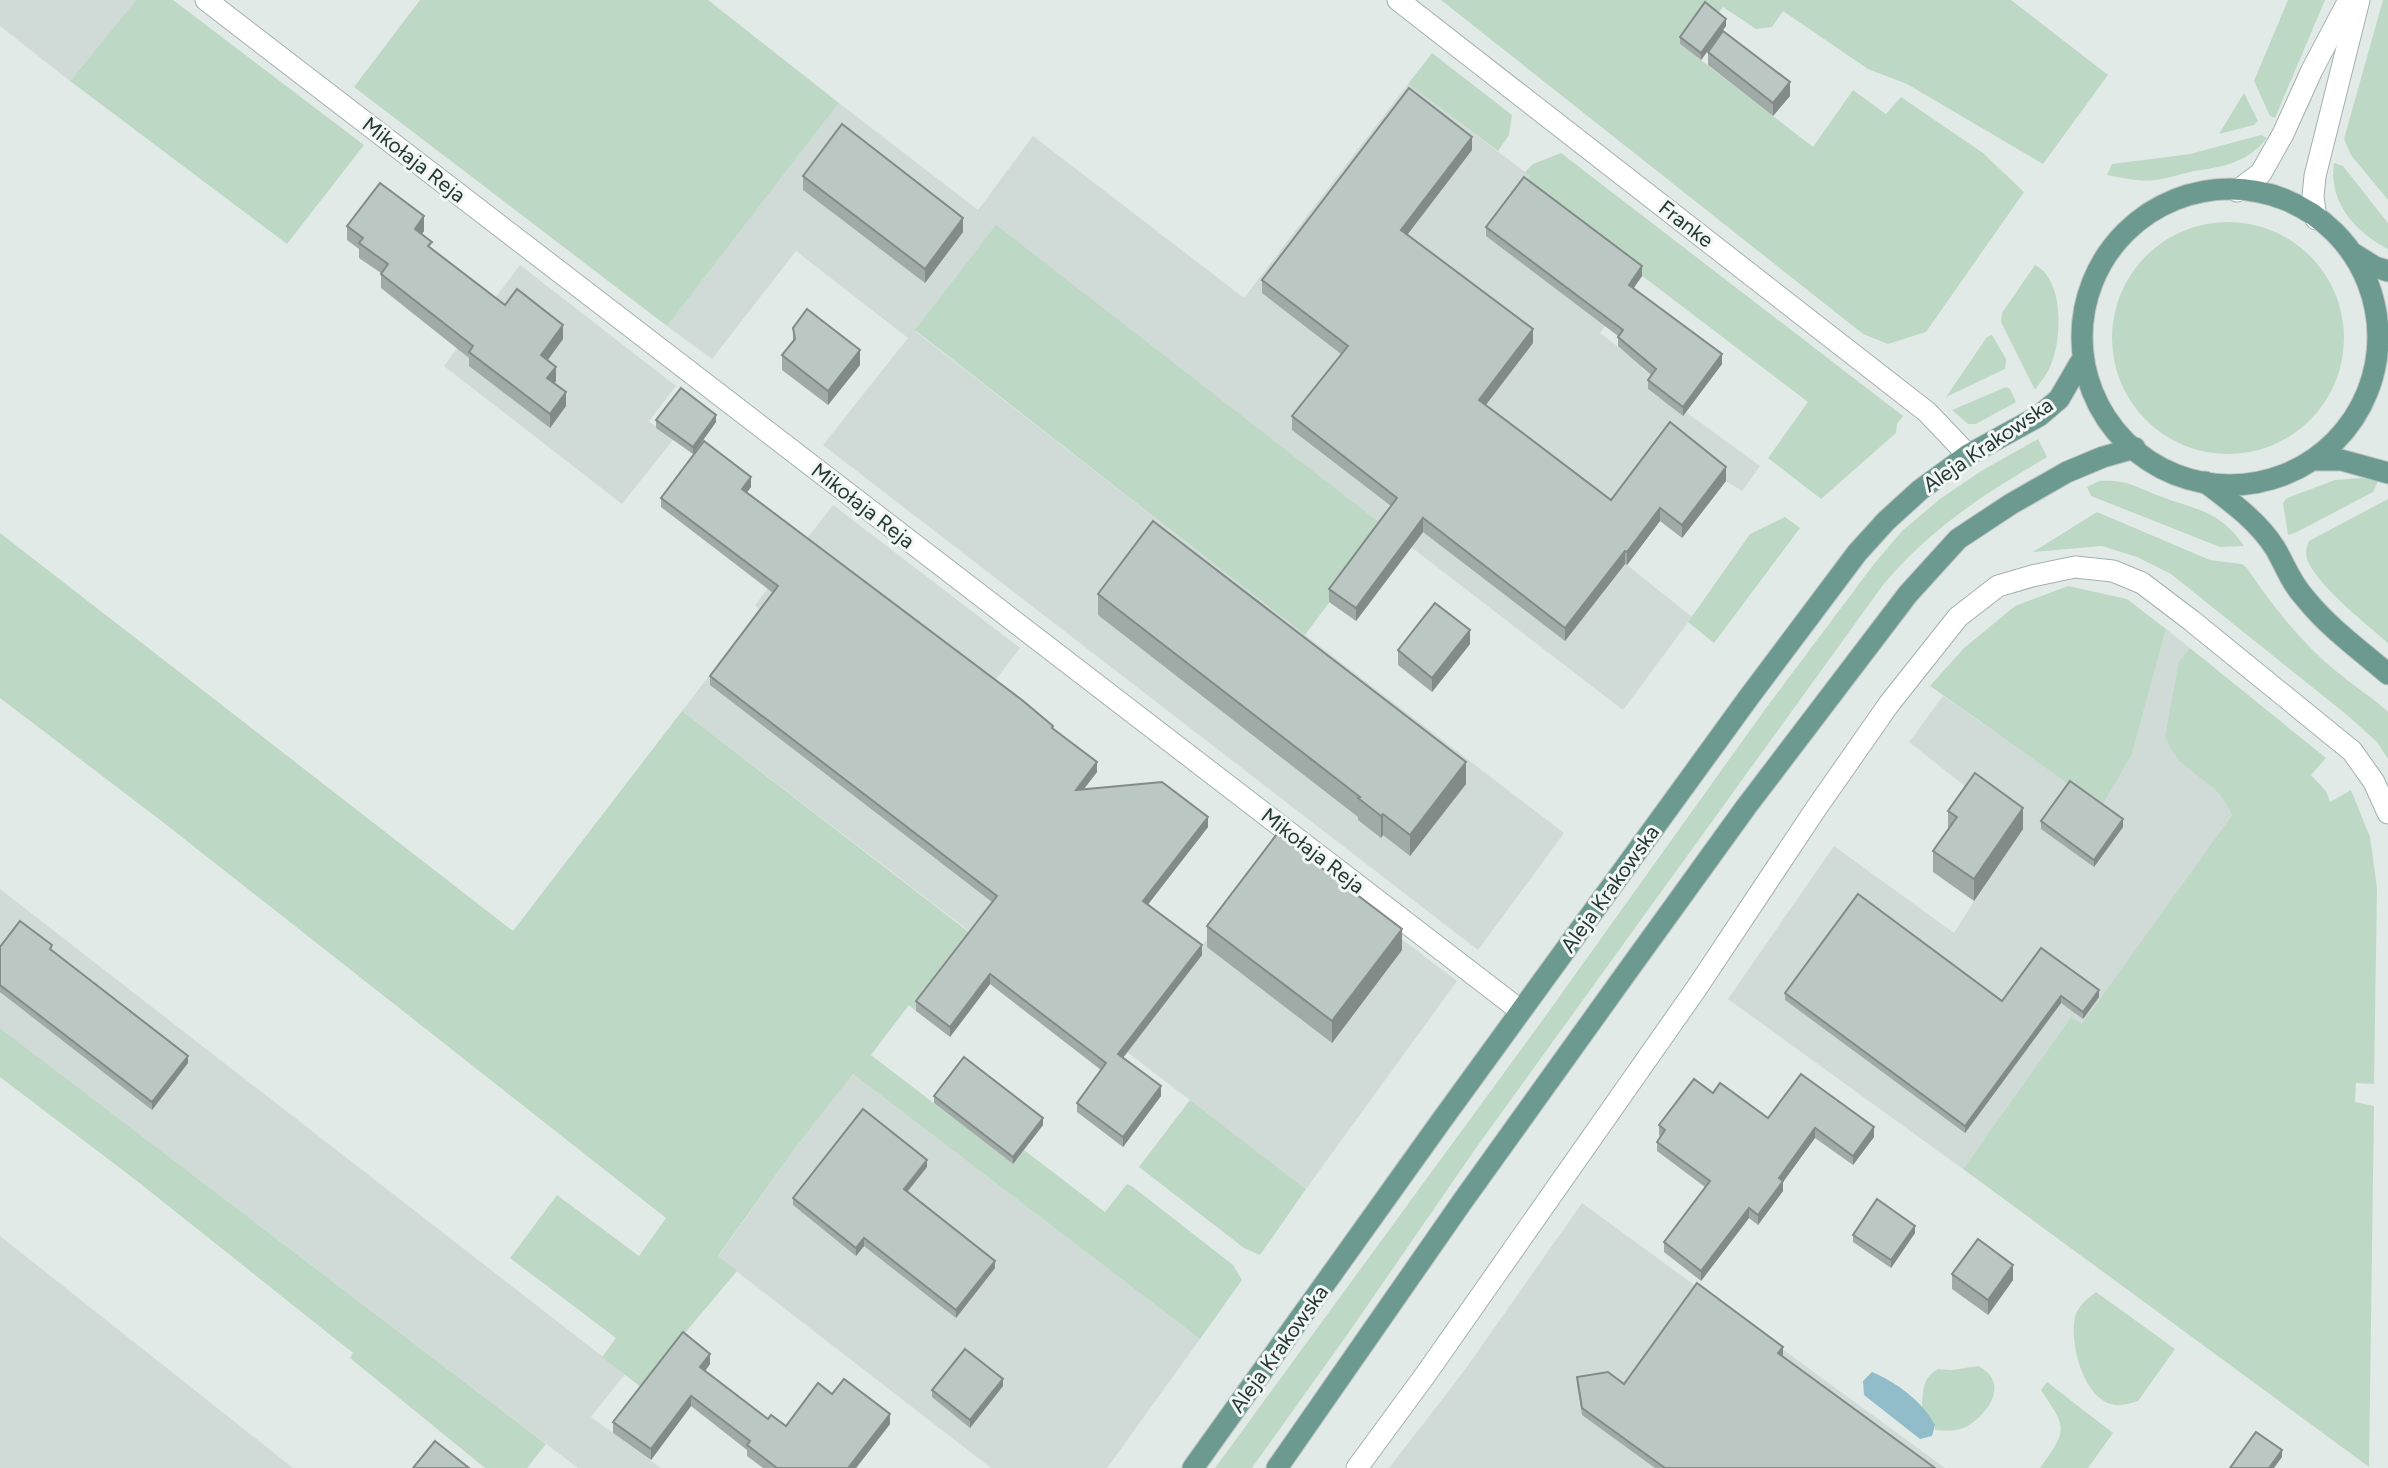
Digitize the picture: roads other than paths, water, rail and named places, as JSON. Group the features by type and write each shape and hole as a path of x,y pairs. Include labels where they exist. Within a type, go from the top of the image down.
{"main road":[{"path":"2388,271 2375,267 2352,253 2316,219 2295,206 2270,197 2211,190 2181,197 2154,209 2130,227 2106,253 2093,279 2079,337 2080,363 2099,408 2114,429 2135,448 2203,481 2231,502 2254,523 2274,547 2292,583 2307,602 2388,674"},
{"path":"2203,481 2240,484 2268,482 2295,473 2318,460 2357,418 2383,361 2375,307 2367,282 2352,253"},
{"name":"Aleja Krakowska","path":"1193,1468 1521,1011 1857,554 1886,521 1920,490 1968,455 2039,416 2059,399 2080,363"},
{"path":"1277,1468 1462,1202 1746,807 1908,594 1958,539 2011,504 2067,472 2103,457 2135,448"},
{"path":"2318,460 2341,460 2388,473"}],"street":[{"name":"Mikołaja Reja","path":"206,0 1521,1011"},
{"name":"Franke","path":"1398,0 1927,412 1968,455"},
{"path":"2237,191 2261,173 2349,0"},
{"path":"2316,219 2313,196 2315,176 2359,0"},
{"path":"1357,1468 1696,989 1889,704 1958,617 1998,586 2074,567 2113,571 2141,583 2165,599 2352,751 2374,782 2388,813"}],"water":[{"path":"1872,1372 1916,1400 1935,1425 1932,1436 1920,1439 1864,1395 1863,1381"}]}
